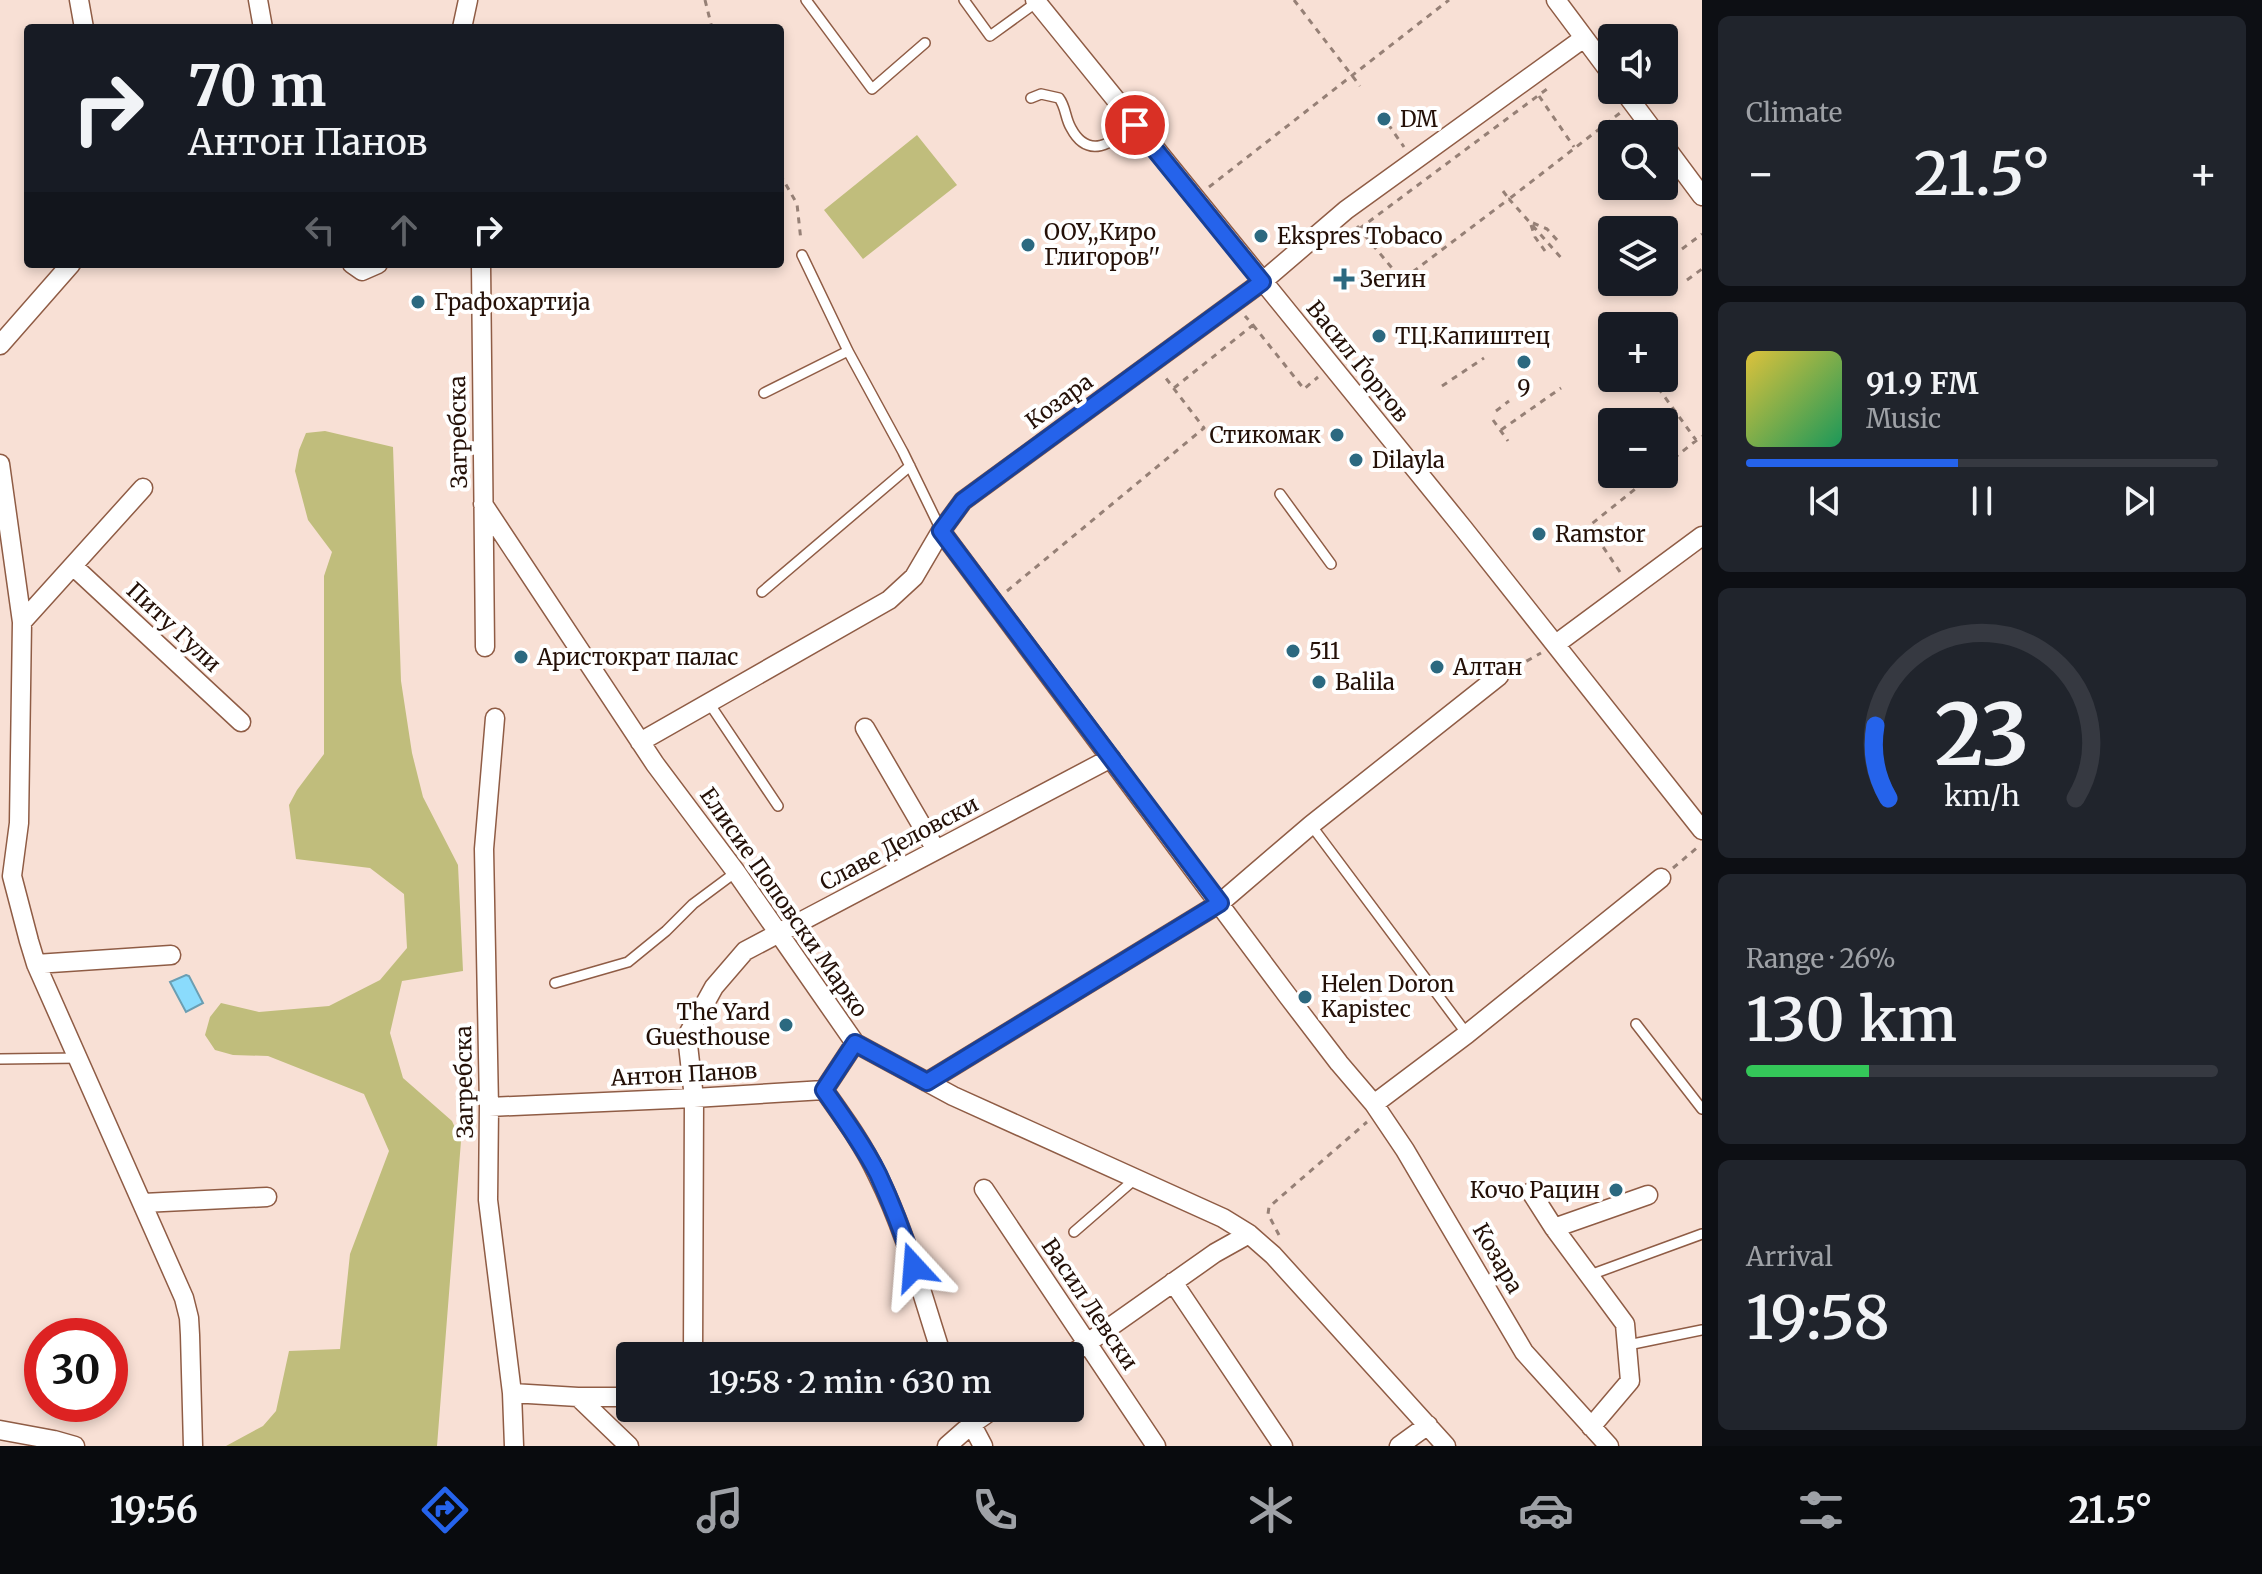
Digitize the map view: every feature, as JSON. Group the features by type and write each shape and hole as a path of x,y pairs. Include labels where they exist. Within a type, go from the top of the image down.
{"street":[{"path":"79,0 83,24"},
{"path":"258,0 262,24"},
{"path":"463,24 470,0"},
{"path":"470,0 473,24"},
{"path":"1556,0 1598,56"},
{"name":"Васил Ѓоргов","path":"1036,1 1556,644 1702,830"},
{"name":"Козара","path":"1584,38 1346,210 1262,282 963,501 941,531 1339,1063 1376,1108 1439,1205 1524,1352 1609,1446"},
{"path":"1633,104 1645,120"},
{"path":"1678,164 1702,196"},
{"path":"0,345 67,268"},
{"name":"Загребска","path":"481,268 485,647"},
{"path":"0,464 6,553 22,622 19,823 6,873 36,964 184,1298 189,1318 193,1446"},
{"path":"22,622 143,488"},
{"name":"Елисие Поповски Марко","path":"483,504 640,742 736,872 855,1043 927,1082 1223,1218 1249,1234 1273,1255 1446,1446"},
{"path":"640,742 889,600 914,577 941,531"},
{"path":"1556,644 1702,536"},
{"name":"Питу Гули","path":"73,566 241,722"},
{"path":"927,1082 1220,903 1311,825 1499,676"},
{"name":"Загребска","path":"495,718 484,849 488,1200 512,1393 514,1446"},
{"path":"865,728 936,850"},
{"name":"Славе Деловски","path":"693,1342 694,1098 687,1036 714,987 745,951 1111,758"},
{"path":"1376,1108 1661,878"},
{"path":"36,964 171,955"},
{"path":"855,1043 824,1090 878,1175 905,1241 937,1342"},
{"name":"Антон Панов","path":"489,1107 824,1090"},
{"name":"Васил Левски","path":"984,1189 1156,1446"},
{"path":"1531,1192 1625,1324 1630,1381 1591,1427"},
{"path":"1554,1228 1648,1195"},
{"path":"143,1203 267,1197"},
{"path":"1084,1346 1215,1253 1249,1234"},
{"path":"1173,1282 1283,1446"},
{"path":"512,1393 616,1397"},
{"path":"578,1397 629,1446"},
{"path":"948,1445 964,1422"},
{"path":"971,1422 983,1446"},
{"path":"1399,1446 1428,1425"},
{"path":"0,1430 75,1446"}],"lane":[{"path":"806,0 872,89 925,43"},
{"path":"964,0 990,36 1036,1"},
{"path":"1031,98 1041,94 1059,98 1066,109 1070,128 1087,145 1105,146 1135,125"},
{"path":"802,255 941,531"},
{"path":"764,393 848,351"},
{"path":"762,592 910,466"},
{"path":"1280,494 1331,564"},
{"path":"709,703 778,806"},
{"path":"1311,825 1467,1034"},
{"path":"555,983 628,962 693,904 736,872"},
{"path":"1636,1024 1702,1109"},
{"path":"0,1059 80,1058"},
{"path":"1074,1232 1136,1178"},
{"path":"1590,1275 1702,1234"},
{"path":"1628,1345 1702,1330"}],"path":[{"path":"705,0 711,24"},
{"path":"1294,0 1360,86"},
{"path":"1195,198 1449,0"},
{"path":"1359,229 1562,79"},
{"path":"1539,96 1574,147"},
{"path":"1346,210 1402,280 1509,199 1620,104"},
{"path":"784,181 797,204 802,255"},
{"path":"1503,191 1563,260"},
{"path":"1530,222 1547,229 1558,241"},
{"path":"1530,222 1535,237 1545,251"},
{"path":"1682,249 1702,234"},
{"path":"1687,280 1702,269"},
{"path":"1233,302 1304,389 1331,366"},
{"path":"1174,388 1253,325"},
{"path":"1442,386 1484,358"},
{"path":"1010,588 1204,428 1153,362"},
{"path":"1501,430 1561,388"},
{"path":"1661,392 1696,440"},
{"path":"1496,411 1509,401"},
{"path":"1493,420 1508,441"},
{"path":"1678,455 1702,436"},
{"path":"1631,589 1589,526 1636,488"},
{"path":"1499,676 1556,644"},
{"path":"1661,878 1702,844"},
{"path":"1273,1255 1283,1244 1268,1214 1269,1207 1376,1108"}],"shaded area":[{"path":"917,135 957,185 863,259 824,210"},
{"path":"325,431 393,447 401,681 412,753 423,797 458,865 463,971 402,981 390,1033 403,1078 452,1121 461,1141 437,1446 226,1446 263,1426 276,1411 289,1351 340,1349 350,1254 389,1151 364,1094 268,1056 233,1055 215,1050 205,1035 210,1017 221,1003 259,1012 329,1006 380,980 407,948 404,894 370,868 296,859 289,805 324,754 324,576 332,552 308,520 295,471 306,433"}],"water":[{"path":"186,975 203,1003 186,1012 170,982"}],"place":[{"name":"DM","path":"1384,119"},
{"name":"Ekspres Tobaco","path":"1261,236"},
{"name":"ООУ,,Киро Глигоров''","path":"1028,245"},
{"name":"Зегин","path":"1344,279"},
{"name":"Графохартија","path":"418,302"},
{"name":"ТЦ.Капиштец","path":"1379,336"},
{"name":"9","path":"1524,362"},
{"name":"Стикомак","path":"1337,435"},
{"name":"Dilayla","path":"1356,460"},
{"name":"Ramstor","path":"1539,534"},
{"name":"511","path":"1293,651"},
{"name":"Аристократ палас","path":"521,657"},
{"name":"Алтан","path":"1437,667"},
{"name":"Balila","path":"1319,682"},
{"name":"Helen Doron Kapistec","path":"1305,997"},
{"name":"The Yard Guesthouse","path":"786,1025"},
{"name":"Кочо Рацин","path":"1616,1190"}],"route":[{"path":"914,1267 878,1175 824,1090 855,1043 927,1082 1220,903 941,531 963,501 1262,282 1135,125"}]}
